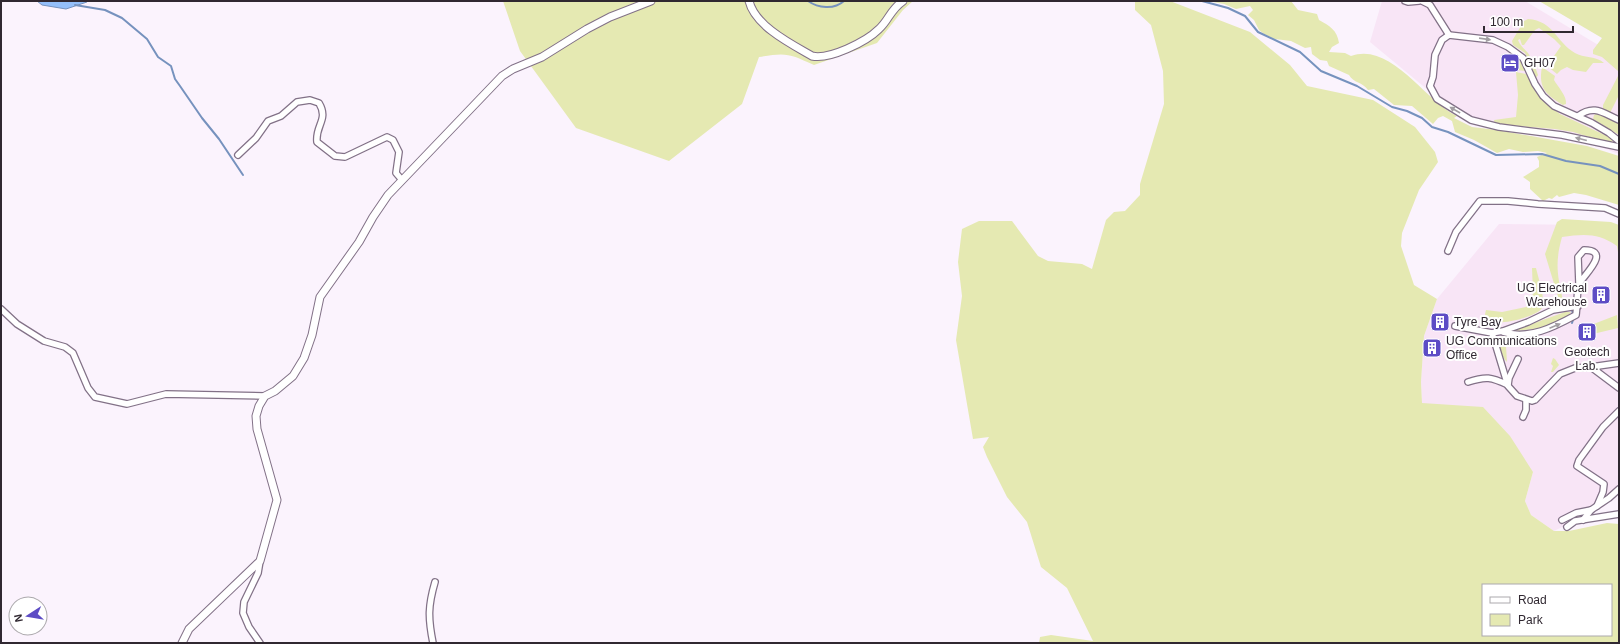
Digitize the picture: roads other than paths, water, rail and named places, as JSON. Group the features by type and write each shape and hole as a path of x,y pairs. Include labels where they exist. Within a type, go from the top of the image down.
{"street":[{"path":"1,309 17,324 44,341 65,347 73,353 88,388 95,397 127,404 166,394 265,396 285,385 304,358 312,335 320,297 360,242 373,217 388,195 502,76 513,69 542,57 599,23 651,1"},
{"path":"749,1 754,15 777,35 812,56 817,57 844,51 867,38 880,29 894,8 903,1"},
{"path":"1405,1 1419,1"},
{"path":"1422,1 1430,5 1448,35"},
{"path":"1619,141 1609,133 1578,116 1554,106 1543,96 1535,84 1523,58 1508,47 1493,40 1448,35 1442,40 1435,55 1433,77 1430,86 1437,99 1443,103 1472,120 1499,127 1562,135 1619,147"},
{"path":"238,155 256,138 268,121 281,116 297,102 310,100 319,103 323,110 323,119 316,136 317,142 335,156 345,157 387,137 394,140 399,152 396,173 402,180"},
{"path":"1578,116 1585,111 1596,110 1619,120"},
{"path":"1448,251 1456,232 1480,201 1508,201 1605,208 1619,214"},
{"path":"1503,332 1510,334 1524,334 1538,332 1554,327 1576,316 1579,284 1578,257 1584,250 1590,250 1595,254 1595,263 1579,284"},
{"path":"1455,326 1492,333 1503,332 1553,310 1578,306"},
{"path":"1492,333 1508,385 1517,396 1526,400 1535,400 1560,374 1575,368 1619,363"},
{"path":"1508,385 1509,378 1518,360"},
{"path":"1591,367 1619,388"},
{"path":"1468,382 1482,378 1493,378 1508,385"},
{"path":"260,643 249,627 243,613 244,602 258,573 277,500 257,429 256,416 259,406 265,396"},
{"path":"1523,417 1526,410 1526,400"},
{"path":"1593,518 1591,514 1603,492 1604,484 1577,466 1579,460 1604,427 1619,411"},
{"path":"1567,527 1575,521 1585,517 1594,508 1610,498 1619,489"},
{"path":"1562,520 1567,516 1594,508"},
{"path":"1581,512 1585,517 1593,518 1619,514"},
{"path":"182,643 189,629 260,561"},
{"path":"433,643 428,615 435,582"}],"water":[{"path":"37,1 87,2 66,9 42,5"}],"waterway":[{"path":"808,1 816,5 826,7 836,6 844,1"},
{"path":"1202,1 1228,8 1245,16 1258,32 1300,52 1321,71 1357,86 1392,107 1407,111 1422,118 1432,127 1448,132 1496,155 1542,154 1566,161 1600,166 1619,174"},
{"path":"75,5 105,10 122,18 147,39 158,57 171,66 175,79 202,118 219,139 243,175"},
{"path":"1572,310 1573,314"}],"place":[{"name":"GH07","path":"1510,63"},
{"name":"UG Electrical Warehouse","path":"1601,295"},
{"name":"Tyre Bay","path":"1440,322"},
{"name":"Geotech Lab.","path":"1587,332"},
{"name":"UG Communications Office","path":"1432,348"}]}
